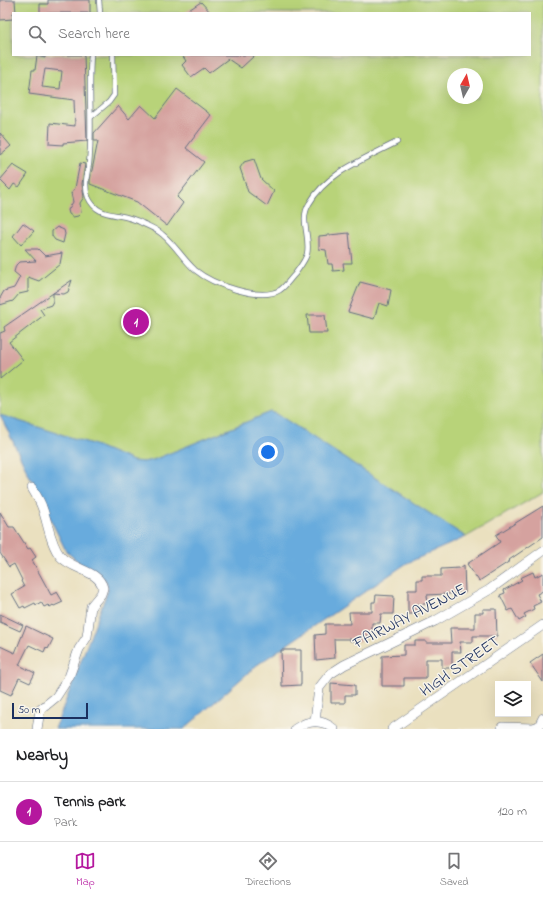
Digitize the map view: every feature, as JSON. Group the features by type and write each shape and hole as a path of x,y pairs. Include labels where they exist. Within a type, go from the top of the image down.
{"street":[{"path":"32,488 42,506 55,549 62,558 84,572 97,577 103,588 101,594 91,606 87,637 79,649 69,677 56,697 40,710 37,729"},
{"name":"FAIRWAY AVENUE","path":"316,721 319,688 330,674 344,665 435,621 462,606 488,590 543,551"},
{"name":"HIGH STREET","path":"392,729 543,625"},
{"path":"502,727 533,728 539,726 543,718"},
{"path":"295,729 316,721 325,723 334,729"}],"lane":[{"path":"99,0 100,12"},
{"path":"91,56 91,146 86,184 87,193 93,207 100,212 121,214 132,218 161,233 197,271 212,280 247,292 272,294 281,290 305,259 308,241 304,218 305,211 313,198 326,183 339,174 397,142"},
{"path":"91,117 109,102 114,95 113,56"}],"green space":[{"path":"0,0 543,0 543,492 466,537 277,414 271,412 153,460 143,462 133,461 92,444 0,415"}],"water":[{"path":"271,412 277,414 466,537 407,563 257,665 184,729 55,729 108,590 106,581 98,574 86,569 66,551 0,415 92,444 133,461 143,462 153,460"}],"building":[{"path":"0,0 15,0 16,12 12,12 12,19 0,20"},
{"path":"48,0 90,0 90,12 40,12 40,4 48,4"},
{"path":"201,2 210,12 186,12"},
{"path":"37,56 45,58 45,56 84,56 87,141 63,143 63,145 49,144 50,123 75,126 74,100 29,94 32,70 35,70","holes":["45,69 62,71 60,89 42,87"]},
{"path":"183,56 254,56 241,68 228,59 209,73 204,68 191,77 182,65 186,61"},
{"path":"177,89 211,115 186,148 204,162 177,197 183,203 167,226 137,202 90,184 90,180 98,141 94,141 94,133 118,106 129,119 141,105 155,118"},
{"path":"0,133 11,146 0,155"},
{"path":"254,159 261,179 274,191 267,206 248,192 240,168 244,162"},
{"path":"80,163 85,164 82,184 84,197 80,203 81,213 78,216 73,217 69,214 68,210 73,202 71,193 75,188"},
{"path":"13,165 28,174 19,187 14,184 10,190 0,180"},
{"path":"23,223 34,231 21,245 13,236"},
{"path":"57,227 64,230 65,234 63,243 55,240 52,236 52,231"},
{"path":"349,233 352,263 343,263 344,270 333,271 332,264 328,264 326,250 319,249 319,236"},
{"path":"25,249 38,249 45,256 62,253 60,264 39,281 28,277 28,292 19,294 13,301 0,305 0,298 4,291 14,288 20,277 14,272 16,265 19,262 36,261"},
{"path":"72,280 68,292 64,294 53,293"},
{"path":"360,282 391,290 388,306 379,303 374,319 348,312"},
{"path":"53,293 53,301 51,305 40,309 44,315 9,342 23,360 0,379 0,333 5,331 4,327"},
{"path":"307,315 325,315 327,333 309,333"},
{"path":"543,506 543,537 479,581 467,564 500,542 496,535"},
{"path":"0,512 9,527 14,527 28,549 30,548 36,557 32,560 51,595 57,592 63,602 50,607 48,605 44,607 41,602 36,605 35,603 25,608 24,606 20,608 12,594 24,587 21,581 22,580 14,564 9,567 0,553"},
{"path":"464,565 465,593 427,595 428,604 418,604 418,614 408,614 408,590 417,590 417,580 422,580 422,576 441,576 441,569 460,568"},
{"path":"533,572 535,577 543,573 543,591 537,594 541,602 533,606 534,609 524,614 526,617 519,621 512,609 508,611 500,595 505,593 504,590 522,580 520,578"},
{"path":"376,595 394,596 393,614 381,614 380,623 372,623 372,636 361,636 361,641 334,639 335,658 316,660 315,635 325,634 325,624 350,624 349,612 372,612 372,602 375,602"},
{"path":"483,609 496,609 497,636 473,636 473,642 460,642 461,652 452,652 452,668 442,668 442,659 426,659 426,678 404,678 404,686 382,686 382,656 404,655 404,645 415,645 415,641 426,641 426,643 451,643 450,628 475,628 475,613 483,613"},
{"path":"0,614 23,625 20,631 0,622"},
{"path":"26,626 53,639 48,649 46,647 44,652 29,645 19,665 35,673 30,683 19,678 11,695 0,690 0,646 15,653"},
{"path":"281,650 301,650 301,685 282,686"},
{"path":"543,654 543,682 530,663"},
{"path":"331,683 355,685 355,695 345,695 345,703 331,703"}],"place":[{"name":"Tennis park","path":"136,322"}]}
